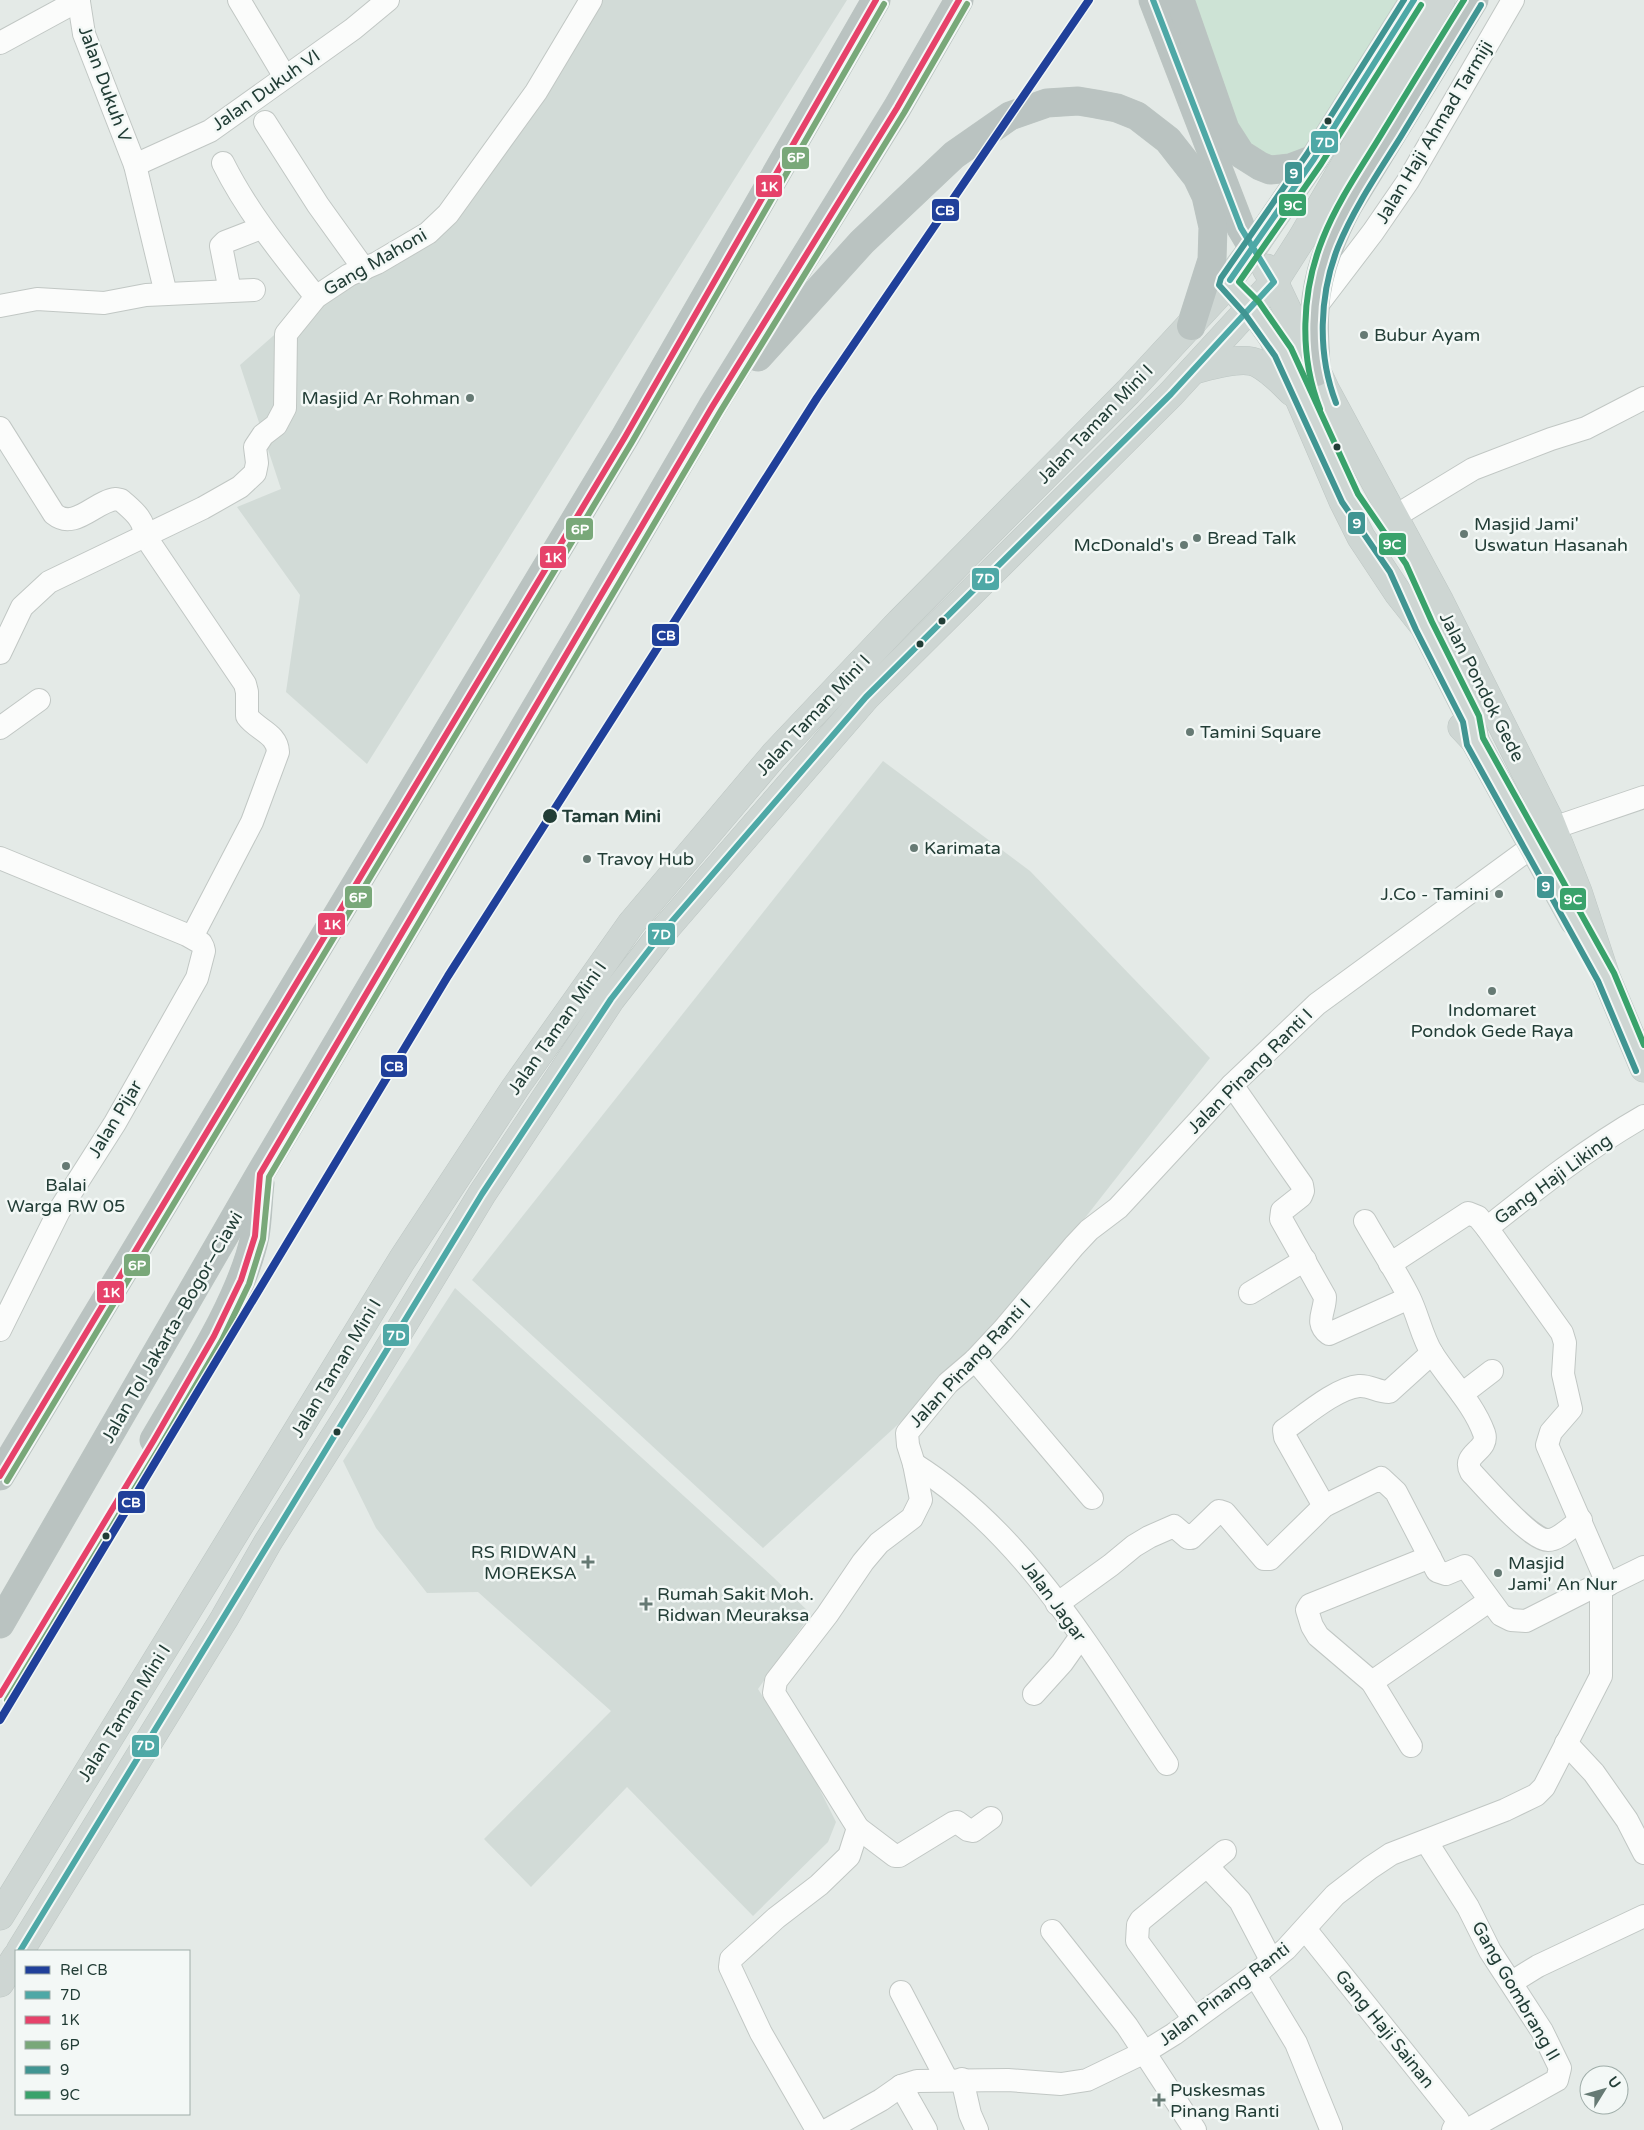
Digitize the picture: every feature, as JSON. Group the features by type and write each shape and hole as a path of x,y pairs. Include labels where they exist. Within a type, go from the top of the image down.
{"highway":[{"path":"0,1476 626,437 876,0"},
{"name":"Jalan Tol Jakarta–Bogor–Ciawi","path":"0,1624 260,1174 712,407 897,108 959,0"},
{"path":"1153,0 1241,228 1253,248"},
{"path":"1180,0 1225,128 1242,154 1270,170 1280,170 1314,159"},
{"path":"1316,372 1315,309 1326,255 1334,234 1348,206 1474,0"},
{"path":"712,407 862,242 954,155 1010,116 1047,103 1078,101 1117,108 1137,116 1153,126 1168,140 1197,177 1206,196 1213,227 1212,260 1191,326"},
{"path":"154,1440 214,1336 241,1280 255,1236 260,1174"}],"main road":[{"name":"Jalan Taman Mini I","path":"0,1916 398,1267 516,1088 630,924 774,755 900,622 1191,326 1228,283 1314,159 1414,0"},
{"name":"Jalan Taman Mini I","path":"21,1950 482,1194 611,999 667,927 866,697 1194,370 1274,282 1302,238 1441,0"},
{"name":"Jalan Pondok Gede","path":"1253,248 1274,282 1316,372 1440,602 1553,828 1578,892 1606,977"},
{"name":"Jalan Pondok Gede","path":"1228,283 1252,308 1273,338 1296,397 1358,530 1398,593 1424,626 1471,718 1475,741 1637,1033 1644,1068"},
{"path":"1194,370 1224,363 1257,363 1274,374 1296,397"},
{"path":"0,1983 15,1959"}],"street":[{"path":"238,0 286,77"},
{"name":"Gang Mahoni","path":"145,536 222,498 240,487 255,473 257,463 255,447 263,435 276,425 285,408 286,334 316,297 349,275 428,233 448,214 536,92 591,0"},
{"name":"Jalan Haji Ahmad Tarmiji","path":"1315,309 1373,232 1408,181 1513,0"},
{"name":"Jalan Dukuh V","path":"0,43 79,1 84,34 135,165 166,294"},
{"name":"Jalan Dukuh VI","path":"135,165 210,131 353,29 381,2"},
{"path":"265,122 318,205 364,268"},
{"path":"223,164 261,228 316,297"},
{"path":"230,291 221,246 225,242 261,228"},
{"path":"0,306 37,299 104,303 146,295 254,290"},
{"path":"1394,517 1473,469 1551,439 1586,428 1644,398"},
{"path":"0,428 54,514 60,519 69,521 116,499 121,500 140,518 145,536 245,684 248,692 247,716 272,736 278,747 278,752 252,822 192,937 0,858"},
{"path":"0,653 22,606 37,592 62,575 145,536"},
{"path":"0,728 39,700"},
{"path":"1553,828 1644,797"},
{"name":"Jalan Pinang Ranti I","path":"858,1828 774,1693 776,1681 827,1615 863,1562 879,1543 912,1518 921,1500 906,1433 948,1383 975,1360 1003,1330 1089,1230 1118,1208 1232,1085 1316,1004 1533,846 1553,828"},
{"name":"Jalan Pijar","path":"0,1330 59,1211 115,1123 197,978 204,951 201,943 192,937"},
{"path":"1232,1085 1302,1186 1303,1191 1300,1196 1282,1211 1281,1219 1326,1297 1320,1318 1322,1326 1329,1334 1409,1298"},
{"name":"Gang Haji Liking","path":"1390,1264 1468,1213 1478,1217 1486,1228 1529,1194 1621,1129 1644,1116"},
{"path":"1364,1221 1409,1298 1432,1353 1462,1394 1484,1434 1485,1440 1483,1445 1469,1461 1468,1466 1471,1472 1530,1533 1544,1540 1551,1540 1581,1520"},
{"path":"1486,1228 1565,1338 1563,1374 1571,1406 1570,1411 1551,1432 1547,1445 1581,1520 1605,1587"},
{"path":"1250,1292 1305,1260"},
{"path":"1324,1506 1285,1437 1284,1430 1337,1394 1356,1386 1368,1386 1378,1392 1389,1392 1432,1353"},
{"path":"975,1360 1092,1498"},
{"path":"1462,1394 1492,1371"},
{"name":"Jalan Jagar","path":"914,1464 938,1479 973,1506 1022,1558 1080,1636 1167,1764"},
{"path":"1057,1604 1134,1546 1171,1526 1176,1526 1188,1538 1191,1538 1216,1512 1222,1511 1251,1546 1267,1560 1273,1557 1324,1506 1381,1478 1396,1492 1437,1571 1446,1574 1465,1566 1489,1601 1507,1619 1526,1621 1591,1588 1605,1587 1644,1567"},
{"path":"1410,1746 1372,1682 1318,1636 1312,1626 1307,1610 1310,1605 1430,1557"},
{"name":"Jalan Pinang Ranti","path":"827,2130 881,2100 901,2086 917,2081 954,2079 1008,2080 1061,2084 1087,2080 1145,2052 1194,2019 1263,1968 1286,1949 1335,1895 1391,1854 1505,1810 1536,1795 1544,1787 1601,1676 1605,1587"},
{"path":"1372,1682 1489,1601"},
{"path":"1034,1694 1062,1663 1080,1636"},
{"path":"1566,1743 1594,1773 1627,1820 1644,1852"},
{"path":"817,2130 761,2033 730,1966 731,1959 769,1923 819,1885 849,1856 858,1828 895,1856 899,1856 953,1823 957,1822 971,1831 991,1818"},
{"name":"Gang Gombrang II","path":"1426,1841 1468,1907 1490,1951 1512,1982 1542,2031 1560,2068 1557,2080 1467,2130"},
{"path":"1194,2019 1137,1941 1136,1934 1141,1920 1225,1852"},
{"path":"1207,1866 1240,1901 1263,1968 1331,2129"},
{"path":"1512,1982 1546,1962 1644,1916"},
{"name":"Gang Haji Sainan","path":"1305,1929 1458,2120 1453,2130"},
{"path":"1052,1932 1127,2026 1195,2130"},
{"path":"901,1992 954,2079 977,2130"},
{"path":"901,2086 926,2130"}],"shaded area":[{"path":"598,0 847,0 367,764 286,692 300,595 237,507 281,489 240,365 340,277 457,220"},
{"path":"883,761 1030,871 1210,1058 988,1342 763,1548 472,1280"},
{"name":"Rumah Sakit Moh. Ridwan Meuraksa","path":"455,1288 773,1577 811,1614 758,1689 811,1772 836,1822 828,1842 753,1916 627,1787 531,1887 484,1839 611,1711 478,1592 427,1593 376,1528 343,1461"}],"green space":[{"path":"1180,0 1414,0 1314,159 1241,154"}],"rail line":[{"name":"CB","path":"0,1720 448,976 817,398 1089,0"}],"transit line":[{"name":"1K","path":"0,1476 625,437 876,0"},
{"name":"1K","path":"0,1695 154,1440 214,1336 241,1280 255,1236 260,1174 712,407 897,108 959,0"},
{"name":"7D","path":"21,1950 482,1194 611,999 667,927 866,697 1171,394 1274,282 1241,228 1153,0"},
{"name":"9","path":"1404,0 1307,154 1221,278 1219,285 1245,314 1275,356 1342,502 1390,572 1416,630 1463,722 1467,745 1598,981 1636,1071"},
{"name":"7D","path":"1230,280 1314,159 1414,0"},
{"name":"9C","path":"1320,409 1313,389 1309,368 1305,324 1310,280 1323,238 1343,196 1464,0"},
{"name":"6P","path":"7,1481 632,442 884,4"},
{"name":"6P","path":"7,1700 222,1340 249,1284 263,1239 269,1177 720,412 904,113 967,4"},
{"name":"9C","path":"1421,5 1321,164 1239,282 1259,302 1291,348 1358,494 1406,564 1432,622 1479,716 1483,738 1614,973 1644,1045"},
{"name":"9","path":"1336,403 1326,365 1323,325 1327,285 1338,247 1351,218 1481,5"}],"place":[{"name":"Bubur Ayam","path":"1364,335"},
{"name":"Masjid Ar Rohman","path":"470,398"},
{"name":"Masjid Jami' Uswatun Hasanah","path":"1464,534"},
{"name":"Bread Talk","path":"1197,538"},
{"name":"McDonald's","path":"1184,545"},
{"name":"Tamini Square","path":"1190,732"},
{"name":"Taman Mini","path":"550,816"},
{"name":"Karimata","path":"914,848"},
{"name":"Travoy Hub","path":"587,859"},
{"name":"J.Co - Tamini","path":"1499,894"},
{"name":"Indomaret Pondok Gede Raya","path":"1492,991"},
{"name":"Balai Warga RW 05","path":"66,1166"},
{"name":"RS RIDWAN MOREKSA","path":"588,1562"},
{"name":"Masjid Jami' An Nur","path":"1498,1573"},
{"name":"Rumah Sakit Moh. Ridwan Meuraksa","path":"646,1604"},
{"name":"Puskesmas Pinang Ranti","path":"1159,2100"}]}
